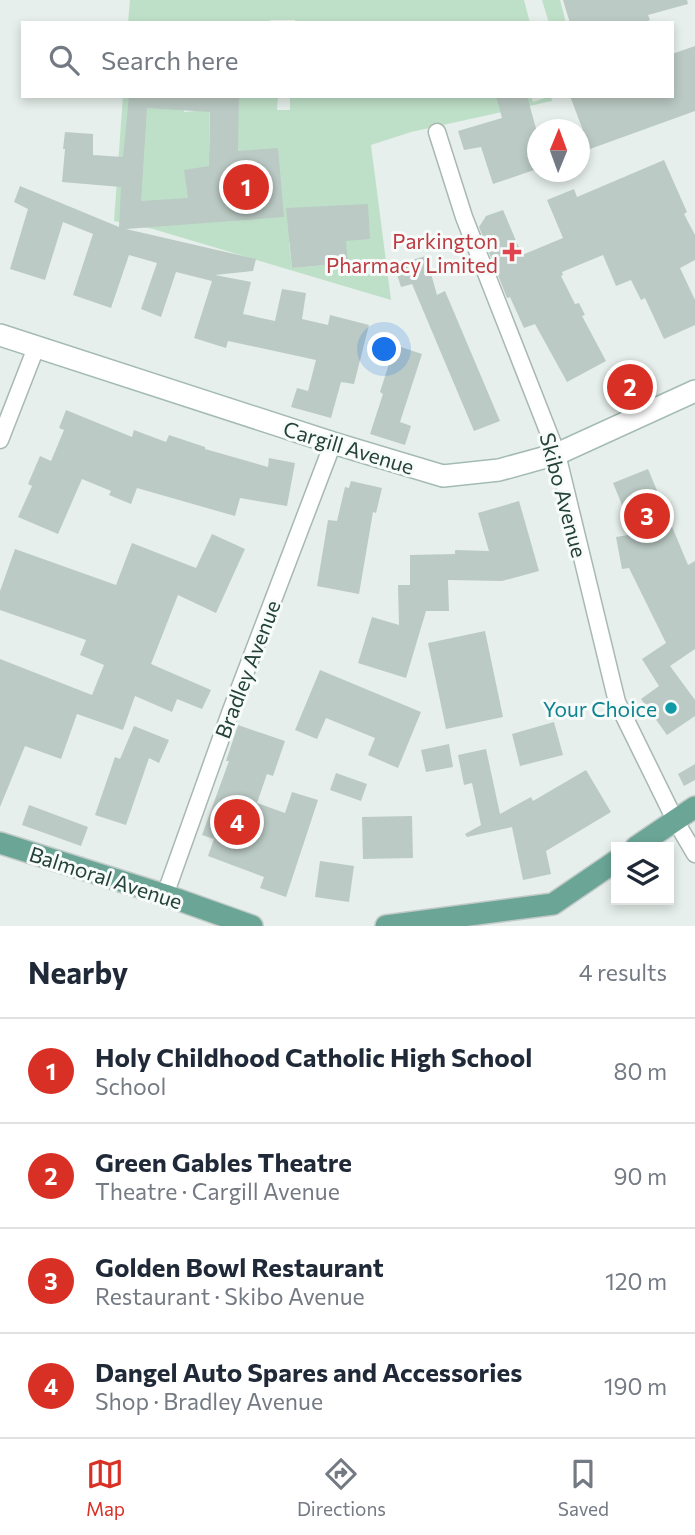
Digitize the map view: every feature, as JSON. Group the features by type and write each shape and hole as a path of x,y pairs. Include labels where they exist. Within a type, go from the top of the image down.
{"main road":[{"name":"Cargill Avenue","path":"0,335 443,476 499,470 557,454 695,390"},
{"path":"643,842 695,807"},
{"name":"Balmoral Avenue","path":"0,843 252,926"},
{"path":"386,926 553,904 611,864"}],"street":[{"name":"Skibo Avenue","path":"437,132 464,217 557,454 617,702 675,820 695,854"},
{"path":"0,440 37,345"},
{"name":"Bradley Avenue","path":"164,895 333,443"}],"green space":[{"path":"130,0 524,0 529,21 270,20 128,21"},
{"path":"542,0 560,0 565,21 548,21"},
{"path":"123,98 184,98 184,112 196,111 196,98 210,98 209,153 238,98 278,98 277,110 290,110 290,98 532,98 533,102 551,98 552,101 411,132 371,145 391,300 153,229 114,221","holes":["345,237 347,263 292,268 289,242"]}],"building":[{"path":"563,0 687,0 688,4 648,15 650,20 647,21 569,21"},
{"path":"695,46 695,111 590,149 590,119 579,119 571,98 674,98 674,53"},
{"path":"129,98 239,98 238,151 278,148 284,217 126,229 256,259 253,271 215,275 251,282 243,314 275,321 282,289 306,293 302,319 328,325 330,315 369,325 354,384 341,382 331,418 291,407 297,388 308,391 316,360 228,341 226,348 194,338 212,281 176,272 161,317 141,309 157,263 129,255 111,308 73,295 93,234 63,222 45,280 10,269 28,209 14,202 20,186 119,227 121,187 62,182 65,132 93,134 93,155 123,157","holes":["147,108 210,112 209,166 184,170 188,198 141,201"]},
{"path":"497,98 528,98 533,119 527,119 527,172 493,184 481,147 464,150 458,131 502,118"},
{"path":"664,160 687,212 684,214 695,235 695,260 680,268 695,300 695,325 664,339 645,298 641,300 631,280 616,286 603,255 562,272 561,276 575,304 579,303 585,315 582,316 606,361 567,382 535,324 524,328 510,297 507,298 479,227 486,216 503,210 522,255 563,238 547,200 574,189 577,197"},
{"path":"368,204 370,239 346,241 348,263 292,268 286,208"},
{"path":"426,256 437,295 445,291 500,421 474,431 412,284 401,287 394,265"},
{"path":"395,345 422,354 400,422 411,426 405,445 370,434"},
{"path":"66,410 132,437 134,430 166,442 169,435 205,449 268,467 269,458 295,463 287,506 240,498 235,516 137,488 131,504 109,495 111,491 82,479 58,534 18,517 32,486 28,484 40,456 51,461 64,430 59,428"},
{"path":"648,469 688,565 695,561 695,649 670,666 695,700 695,716 667,735 641,699 659,686 642,659 666,643 629,568 622,569 616,537 634,534 613,483"},
{"path":"351,481 382,488 376,513 373,512 359,594 317,586 328,520 337,521 345,487 349,488"},
{"path":"519,501 539,571 502,581 448,580 449,611 426,611 406,678 358,663 372,617 399,625 398,585 410,585 410,555 455,554 455,550 489,551 478,513"},
{"path":"212,534 245,549 216,613 178,595 151,664 211,690 202,709 177,699 172,712 135,696 123,730 77,714 61,759 25,746 0,807 0,659 92,695 104,665 80,655 86,640 0,610 0,591 15,549 116,585 132,543 196,568"},
{"path":"485,631 503,717 446,729 428,643"},
{"path":"320,670 421,712 398,768 368,755 375,738 326,718 317,739 295,730"},
{"path":"554,722 563,755 520,766 512,734"},
{"path":"238,725 285,741 273,776 267,774 257,803 285,813 292,792 318,800 286,897 260,888 264,877 208,856 214,839 202,835 229,761 226,761"},
{"path":"134,726 169,740 159,763 149,758 126,825 95,815 115,757 120,759"},
{"path":"449,744 453,767 426,772 421,750"},
{"path":"486,749 500,814 531,797 533,801 586,770 611,812 546,851 551,874 523,880 512,827 467,837 465,834 481,825 472,783 464,785 458,755"},
{"path":"695,764 695,780 684,786 678,774"},
{"path":"336,773 367,784 361,801 330,790"},
{"path":"29,805 88,827 81,846 22,825"},
{"path":"412,816 413,858 363,859 362,817"},
{"path":"320,861 354,866 349,902 315,897"}],"place":[{"name":"Holy Childhood Catholic High School","path":"246,187"},
{"name":"Parkington Pharmacy Limited","path":"512,252"},
{"name":"Green Gables Theatre","path":"630,387"},
{"name":"Golden Bowl Restaurant","path":"647,516"},
{"name":"Your Choice","path":"671,708"},
{"name":"Dangel Auto Spares and Accessories","path":"237,822"}]}
